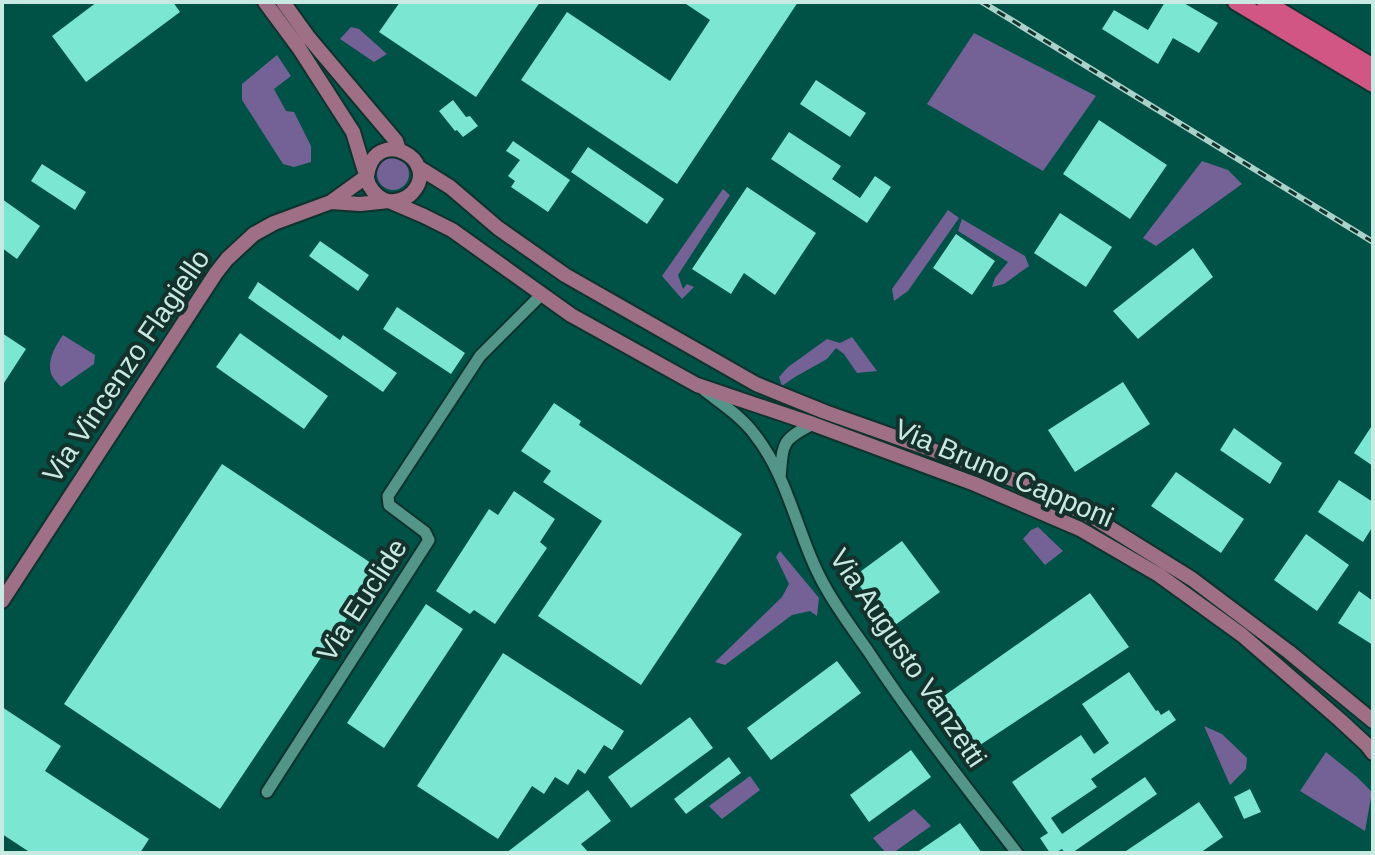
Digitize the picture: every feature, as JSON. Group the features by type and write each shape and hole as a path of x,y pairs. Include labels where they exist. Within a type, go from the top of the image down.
{"highway":[{"path":"1236,2 1373,84"},
{"path":"1265,2 1373,67"}],"main road":[{"path":"265,2 353,132 367,176 373,192 380,198 398,201 413,192 419,176 418,167 411,156 391,149 377,155 368,168 367,176"},
{"path":"283,2 309,38 396,141 399,150"},
{"name":"Via Bruno Capponi","path":"418,167 450,187 498,228 565,275 756,384 1022,483 1094,518 1192,579 1289,652 1373,721"},
{"name":"Via Vincenzo Flagiello","path":"2,601 227,259 254,234 274,223 331,202 367,176"},
{"name":"Via Vincenzo Flagiello","path":"331,202 360,204 389,201"},
{"name":"Via Bruno Capponi","path":"389,201 452,230 571,315 697,385 975,484 1080,529 1159,575 1242,635 1340,720 1373,753"},
{"path":"697,385 714,377 717,370 715,362"}],"street":[{"name":"Via Euclide","path":"267,792 429,540 425,532 389,505 388,496 480,356 541,295"},
{"name":"Via Augusto Vanzetti","path":"697,385 754,433 769,454 803,543 826,590 899,698 1017,853"},
{"name":"Via Augusto Vanzetti","path":"780,478 787,439 813,424"}],"shaded area":[{"path":"351,27 359,29 387,54 374,62 340,39"},
{"path":"974,33 1096,96 1043,171 927,104"},
{"path":"277,55 291,76 274,89 286,111 294,112 311,146 311,162 294,167 283,164 242,100 242,84"},
{"path":"393,158 404,163 409,174 404,185 393,190 382,185 377,174 382,163"},
{"path":"1202,161 1228,170 1242,184 1156,246 1143,238"},
{"path":"723,189 730,195 678,275 683,289 687,284 694,287 682,299 662,276"},
{"path":"948,210 959,218 908,291 894,301 892,289"},
{"path":"962,219 1025,256 1029,266 1004,284 992,287 1008,262 958,231"},
{"path":"63,335 95,355 94,364 61,387 52,376 50,365 54,349"},
{"path":"852,337 877,371 857,373 836,348 827,359 782,386 779,377 788,367 827,339 840,343"},
{"path":"1038,527 1063,551 1045,565 1023,539"},
{"path":"780,551 819,598 817,616 810,611 792,615 725,665 715,662 782,597 789,584 776,557"},
{"path":"1204,726 1222,734 1247,758 1246,769 1230,785"},
{"path":"1326,752 1372,792 1365,831 1300,791"},
{"path":"750,776 760,790 722,819 709,806"},
{"path":"914,809 931,826 893,853 886,853 873,838"}],"building":[{"path":"97,2 173,2 180,12 86,82 52,36"},
{"path":"400,2 540,2 476,97 379,32"},
{"path":"683,2 798,2 677,184 521,80 567,12 670,81 710,20"},
{"path":"1165,2 1182,2 1218,23 1199,53 1173,38 1158,64 1102,29 1114,10 1148,30"},
{"path":"816,80 866,113 850,137 800,104"},
{"path":"453,100 466,117 470,116 478,126 463,137 439,111"},
{"path":"1099,120 1167,165 1130,219 1063,174"},
{"path":"789,132 841,166 832,179 860,198 875,176 891,187 867,223 771,159"},
{"path":"513,141 570,180 548,212 511,187 515,181 508,176 520,160 506,151"},
{"path":"588,147 664,199 647,224 571,172"},
{"path":"42,164 86,192 75,210 31,181"},
{"path":"747,187 816,233 775,295 744,273 731,294 692,269"},
{"path":"2,199 40,226 17,259 2,248"},
{"path":"1060,213 1112,247 1086,287 1034,253"},
{"path":"956,234 995,261 972,295 933,268"},
{"path":"320,241 369,275 358,291 309,256"},
{"path":"1193,248 1213,277 1138,339 1113,311"},
{"path":"258,282 340,340 343,335 397,373 383,392 248,298"},
{"path":"397,307 465,353 451,374 383,329"},
{"path":"2,333 26,349 2,386"},
{"path":"240,333 328,396 304,429 216,367"},
{"path":"1123,382 1150,424 1075,472 1048,430"},
{"path":"554,403 581,421 579,425 742,534 641,685 538,616 602,521 543,482 551,471 521,451"},
{"path":"1373,424 1373,466 1354,453"},
{"path":"1234,428 1282,463 1270,484 1220,450"},
{"path":"222,464 380,569 220,809 64,704"},
{"path":"1176,472 1244,519 1221,553 1151,506"},
{"path":"1339,480 1373,502 1373,526 1363,542 1318,512"},
{"path":"514,491 555,519 540,542 547,548 495,624 474,610 470,614 436,591 489,509 498,515"},
{"path":"1306,534 1349,565 1317,611 1274,580"},
{"path":"902,541 940,592 891,628 853,577"},
{"path":"1359,591 1373,601 1373,645 1338,623"},
{"path":"1090,593 1129,647 974,749 941,698"},
{"path":"426,604 463,629 384,748 347,723"},
{"path":"503,653 624,731 612,750 604,745 585,774 578,769 568,785 555,777 544,794 532,786 498,839 417,786"},
{"path":"837,661 861,693 771,760 747,728"},
{"path":"1129,672 1156,711 1161,715 1169,710 1176,720 1091,779 1097,787 1051,818 1062,834 1145,777 1157,794 1072,853 1065,853 1062,849 1050,853 1040,838 1048,833 1012,782 1081,735 1094,754 1109,743 1082,704"},
{"path":"2,707 61,746 45,771 149,839 140,853 31,853 2,834"},
{"path":"690,717 713,748 631,808 608,777"},
{"path":"911,750 931,777 869,822 850,795"},
{"path":"729,757 741,773 686,814 674,799"},
{"path":"1250,789 1261,812 1244,819 1234,797"},
{"path":"588,790 611,821 581,844 589,853 506,853"},
{"path":"1199,802 1223,837 1200,853 1123,853"},
{"path":"960,823 982,853 916,853"}],"railway":[{"path":"982,2 1373,242"}]}
